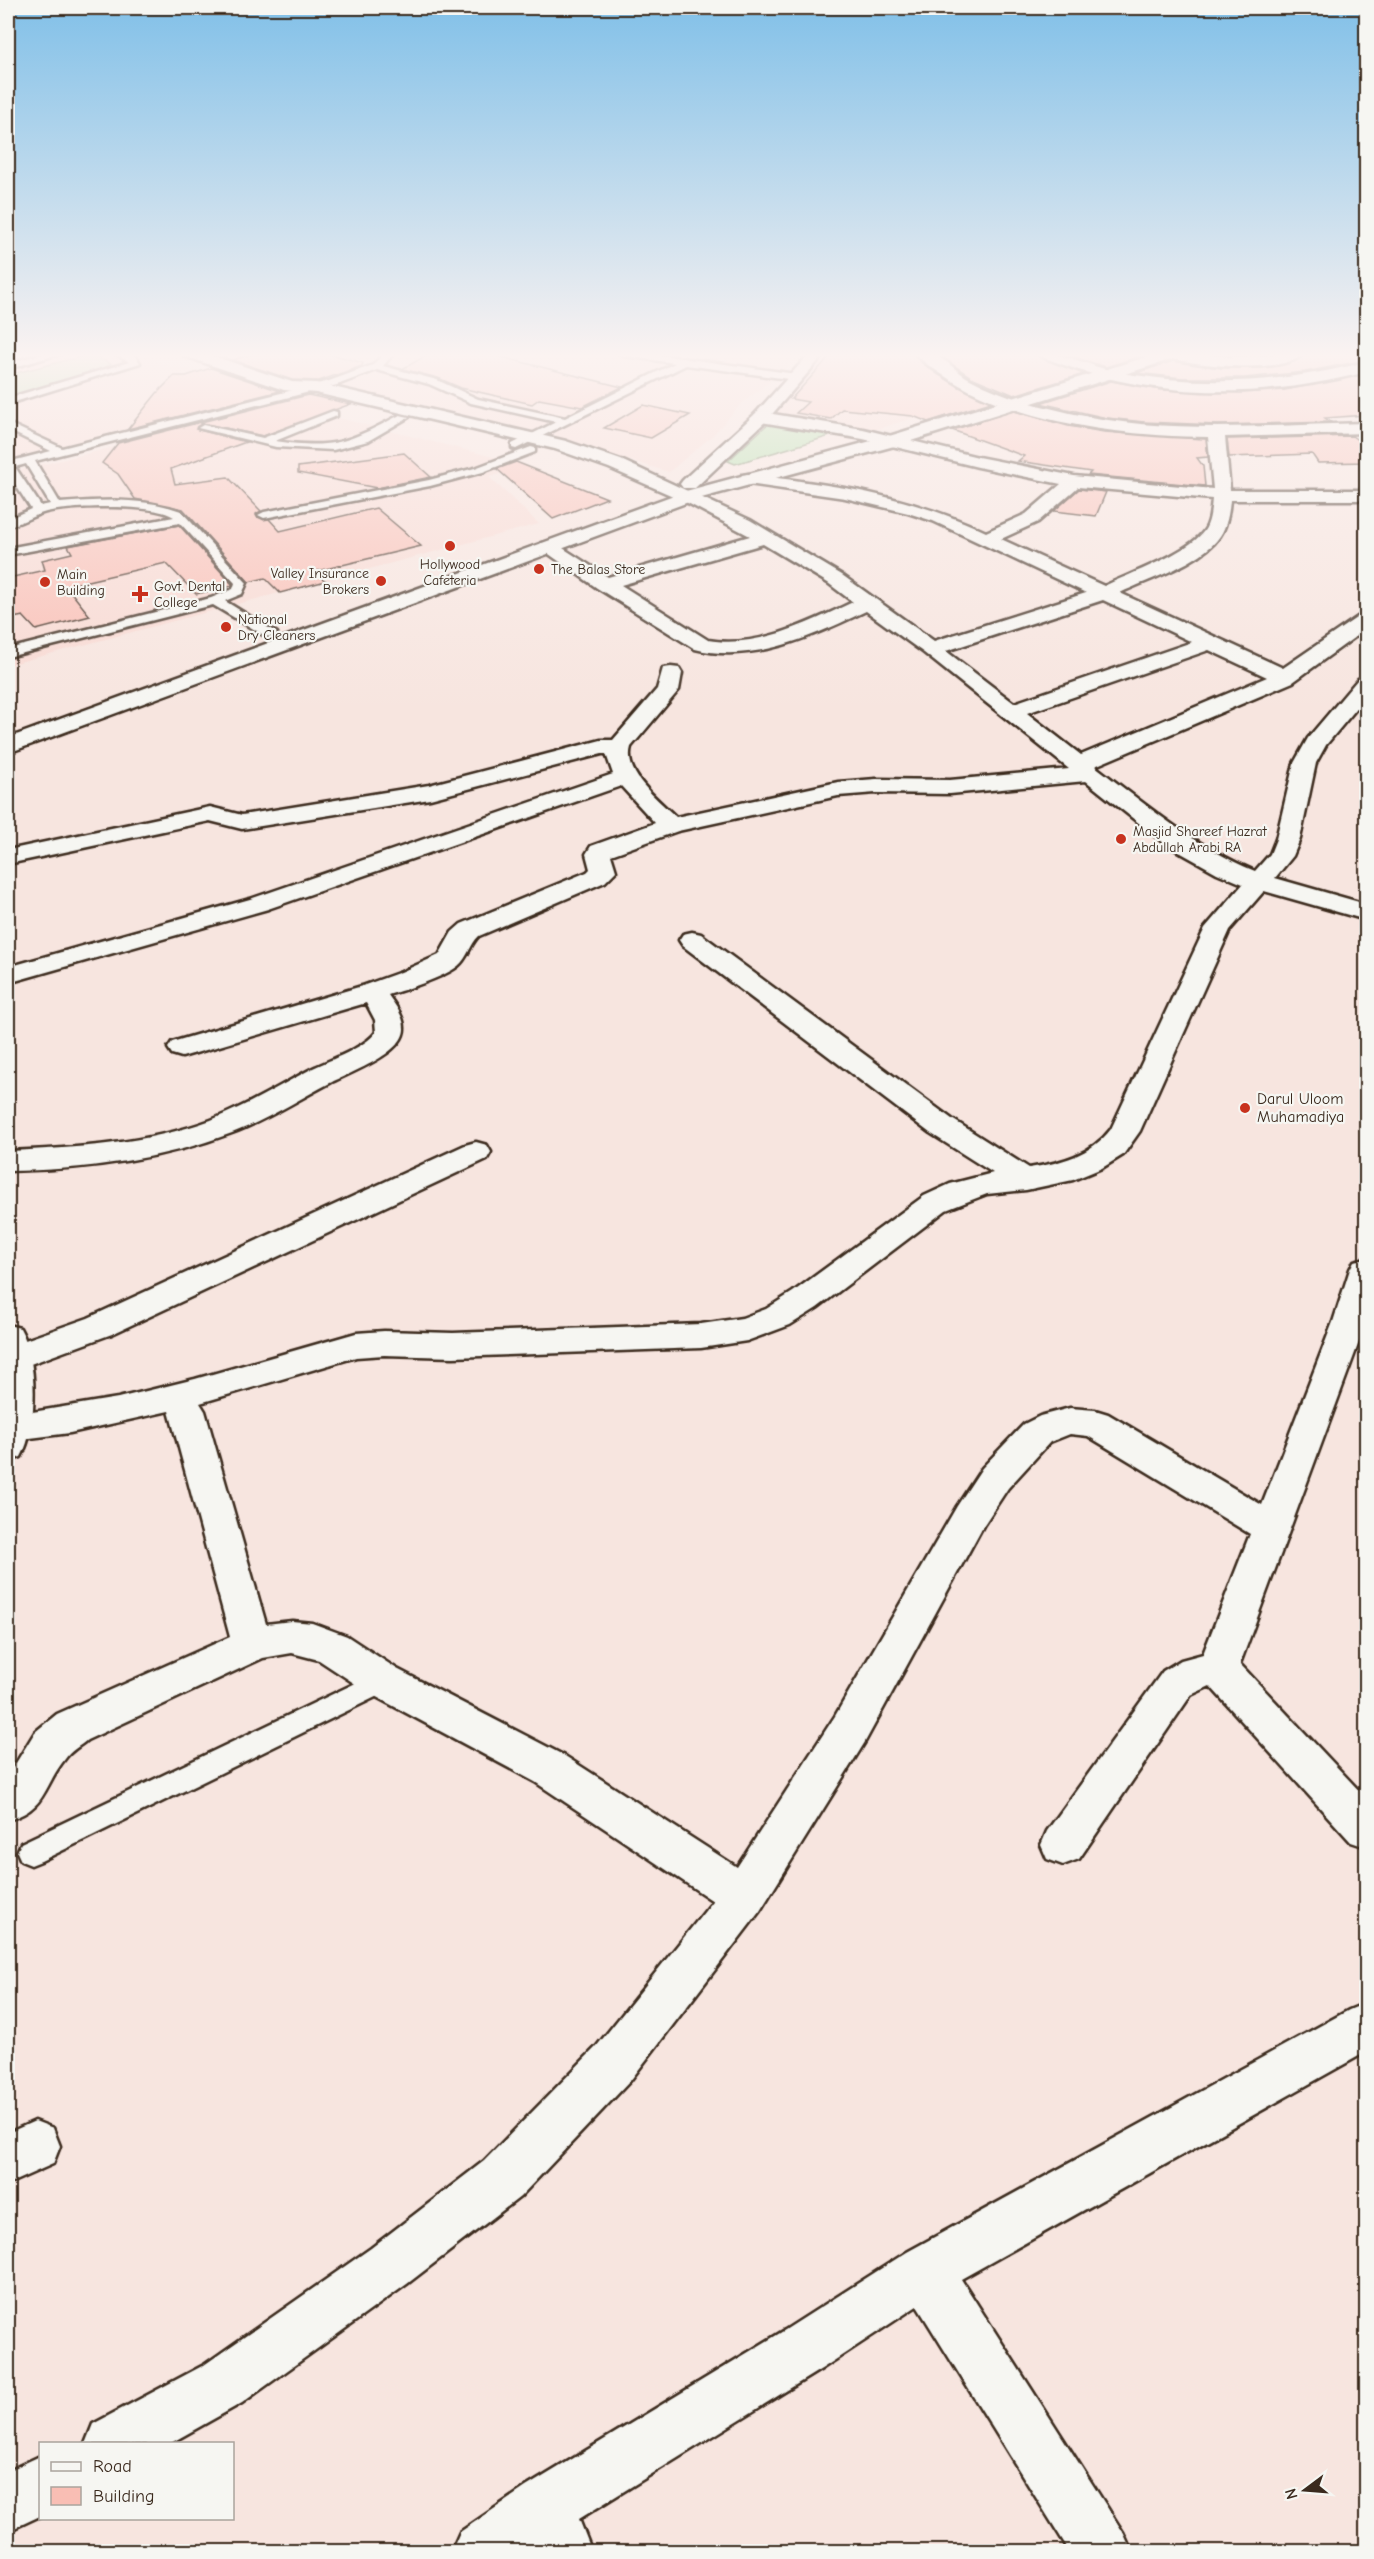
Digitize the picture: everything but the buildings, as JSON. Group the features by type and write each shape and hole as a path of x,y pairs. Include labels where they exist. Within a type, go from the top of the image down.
{"street":[{"path":"614,472 677,492 766,537 835,579 931,649 1174,839 1226,868 1273,886 1366,912"},
{"path":"677,492 699,472"},
{"path":"8,728 270,633 740,472"},
{"path":"8,746 548,548 677,492 773,472"},
{"path":"1031,472 1074,481 1222,495 1366,495"},
{"path":"931,649 1102,594 1190,553 1212,534 1219,516 1222,495 1220,472"},
{"path":"748,479 840,490 899,503 939,517 1285,677"},
{"path":"987,538 1032,518 1074,481"},
{"path":"604,584 766,537"},
{"path":"548,548 702,645 721,650 747,646 806,630 866,603"},
{"path":"182,1048 372,992 448,961 456,951 461,938 470,930 596,876 603,871 598,854 604,849 671,825 854,787 950,787 1084,770 1285,677 1366,620"},
{"path":"1010,712 1208,643"},
{"path":"671,674 668,690 620,746 616,759 625,777 671,825"},
{"path":"476,1152 100,1326 10,1347 11,1437 195,1392 356,1346 384,1343 453,1345 701,1336 747,1329 778,1317 805,1300 935,1203 961,1191 987,1184 1062,1173 1091,1161 1112,1148 1125,1131 1218,927 1273,886 1288,839 1305,763 1316,743 1366,684"},
{"path":"8,857 203,815 217,814 233,823 429,792 601,747 620,746"},
{"path":"8,975 259,904 625,777"},
{"path":"692,940 941,1126 1026,1180"},
{"path":"8,1161 85,1158 120,1153 211,1130 252,1114 388,1038 391,1031 390,1021 372,992"},
{"path":"1218,1668 1350,1322 1366,1269"},
{"path":"187,1411 252,1645"},
{"path":"117,2442 223,2384 389,2266 502,2179 613,2064 744,1896 850,1729 969,1516 995,1478 1037,1433 1053,1425 1070,1422 1095,1423 1270,1528"},
{"path":"8,1801 26,1787 50,1745 72,1727 252,1645 275,1638 312,1640 333,1648 383,1681 550,1769 744,1896"},
{"path":"1218,1668 1366,1828"},
{"path":"1063,1845 1177,1683 1195,1672 1218,1668"},
{"path":"480,2552 555,2529 804,2349 925,2270 1366,2026"},
{"path":"925,2270 1103,2552"},
{"path":"8,2503 39,2485"}],"lane":[{"path":"13,472 38,510"},
{"path":"36,472 57,507"},
{"path":"264,515 430,483 470,472"},
{"path":"8,523 38,510 57,507 160,507 177,513 241,583 237,591 215,601 8,653"},
{"path":"8,552 183,519"},
{"path":"215,601 270,633"},
{"path":"31,1852 383,1681"}],"shaded area":[{"name":"Govt. Dental College","path":"506,472 489,477 539,524 8,665 8,473"}],"place":[{"name":"Hollywood Cafeteria","path":"450,546"},
{"name":"The Balas Store","path":"539,569"},
{"name":"Valley Insurance Brokers","path":"381,581"},
{"name":"Main Building","path":"45,582"},
{"name":"Govt. Dental College","path":"140,594"},
{"name":"National Dry Cleaners","path":"226,627"},
{"name":"Masjid Shareef Hazrat Abdullah Arabi RA","path":"1121,839"},
{"name":"Darul Uloom Muhamadiya","path":"1245,1108"}]}
